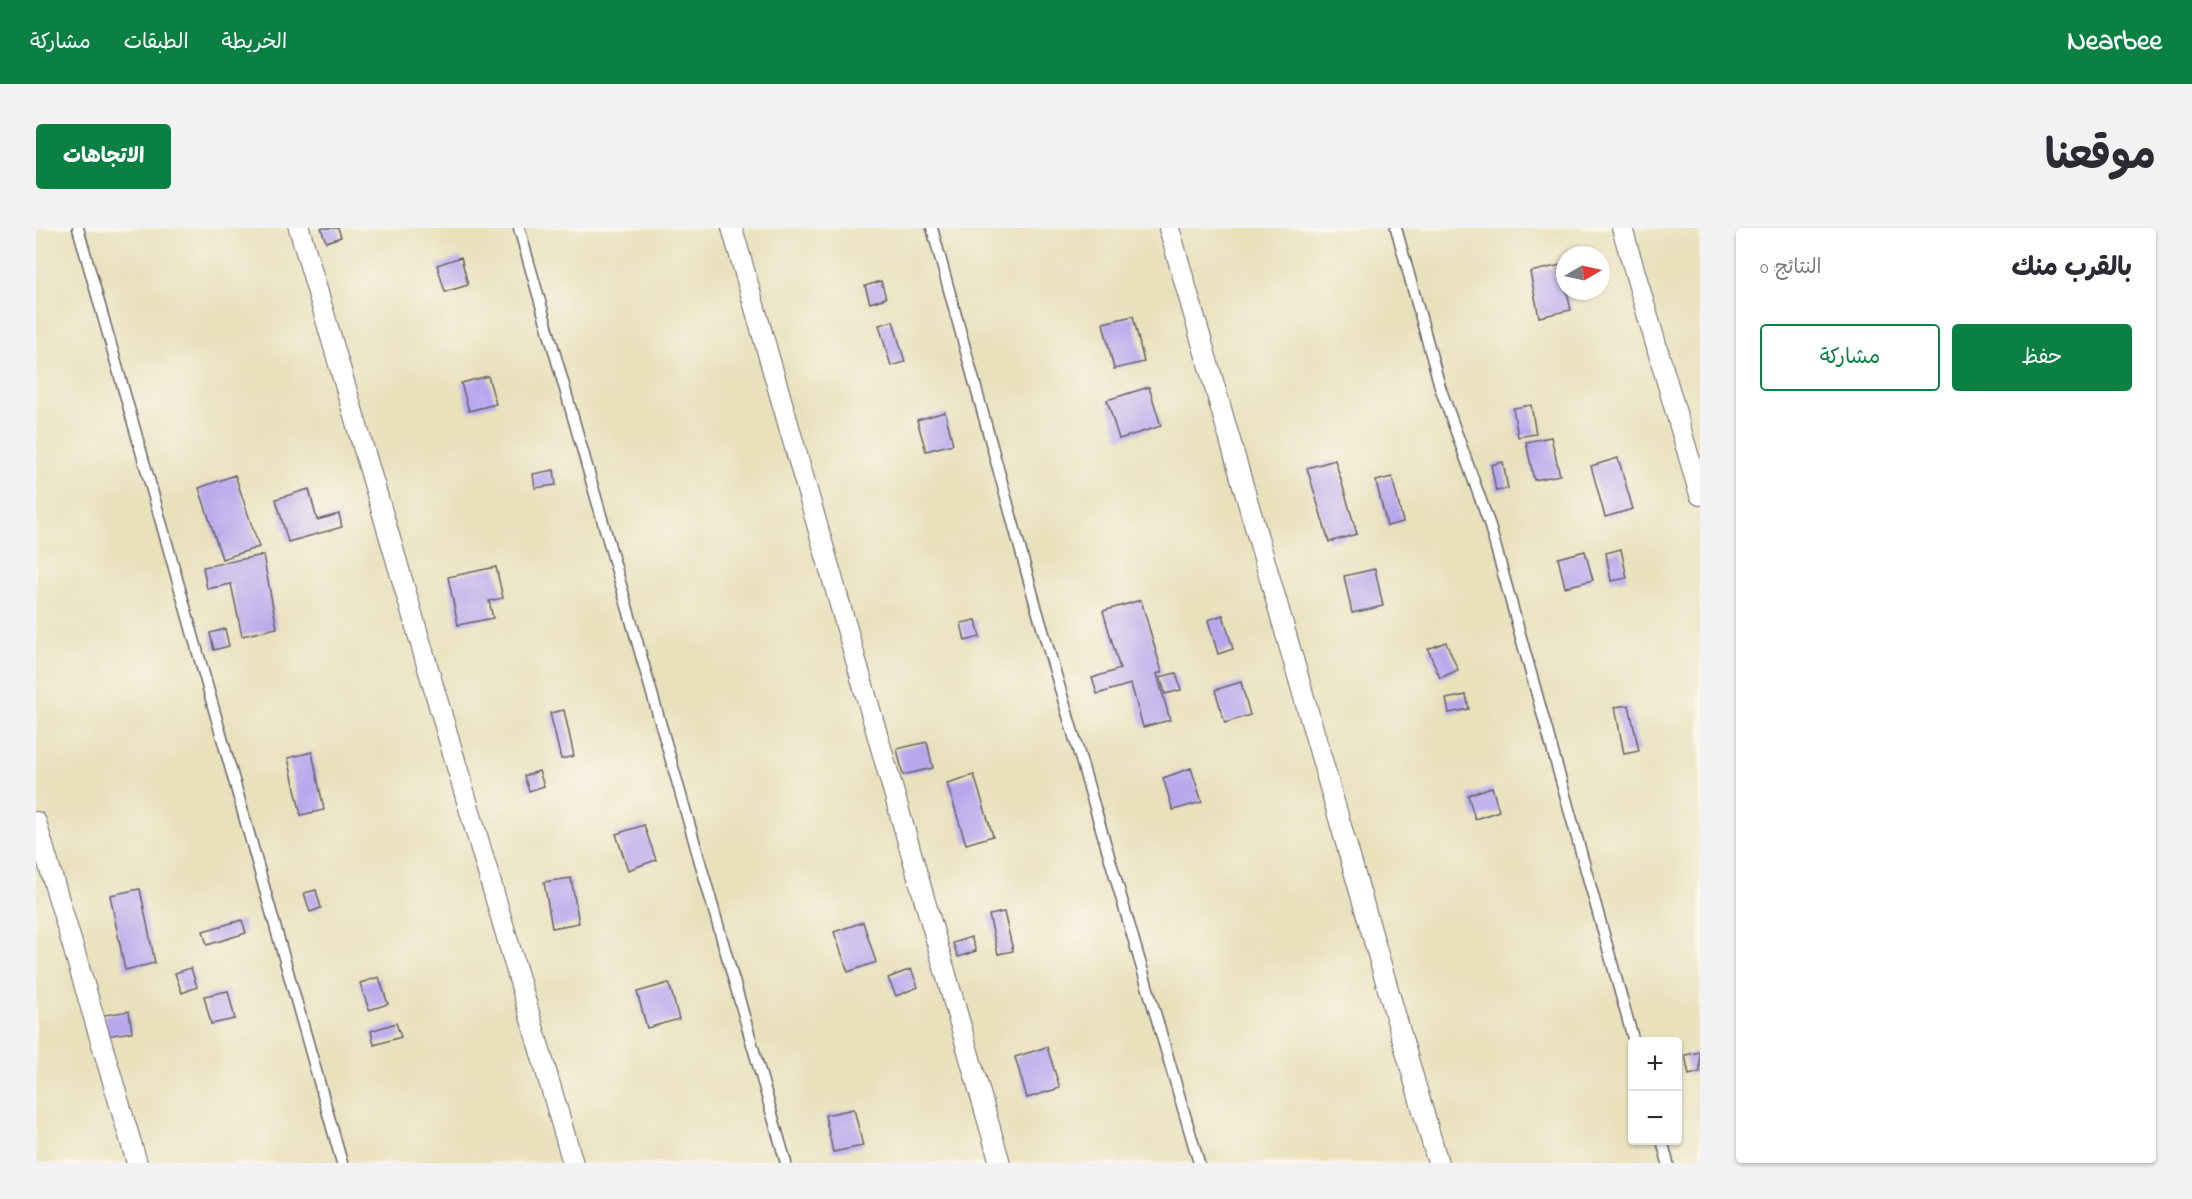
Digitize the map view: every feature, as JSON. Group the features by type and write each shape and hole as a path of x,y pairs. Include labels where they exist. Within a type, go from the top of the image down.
{"street":[{"path":"299,228 573,1163"},
{"path":"732,228 1000,1163"},
{"path":"1170,228 1438,1163"},
{"path":"1622,228 1700,495"},
{"path":"36,822 136,1163"}],"lane":[{"path":"78,228 342,1163"},
{"path":"519,228 786,1163"},
{"path":"932,228 1037,610 1199,1163"},
{"path":"1396,228 1441,390 1490,523 1633,1037"},
{"path":"1663,1145 1668,1163"}],"building":[{"path":"321,228 338,228 341,237 326,242"},
{"path":"461,257 468,285 445,292 437,265"},
{"path":"1556,266 1556,300 1569,300 1571,310 1539,317 1530,272"},
{"path":"881,281 886,298 870,303 865,286"},
{"path":"1133,316 1144,362 1114,369 1103,323"},
{"path":"893,321 905,362 891,366 879,325"},
{"path":"488,376 496,404 469,411 461,383"},
{"path":"1149,387 1161,426 1119,439 1107,400"},
{"path":"1531,405 1536,434 1518,437 1513,408"},
{"path":"945,412 953,444 926,451 917,420"},
{"path":"1551,437 1560,475 1534,480 1526,442"},
{"path":"1618,458 1633,509 1605,517 1591,466"},
{"path":"1335,460 1357,534 1329,542 1307,468"},
{"path":"1503,462 1508,489 1496,491 1491,465"},
{"path":"554,470 556,485 535,488 533,474"},
{"path":"235,475 259,547 222,559 199,488"},
{"path":"1392,477 1403,522 1387,526 1376,481"},
{"path":"309,489 317,520 339,514 342,527 288,542 276,499"},
{"path":"1621,549 1627,578 1611,581 1606,553"},
{"path":"1585,551 1593,580 1565,587 1558,558"},
{"path":"263,555 277,628 242,636 231,584 207,589 203,567"},
{"path":"496,567 503,598 489,601 493,618 458,625 448,577"},
{"path":"1375,569 1383,606 1352,613 1344,576"},
{"path":"1141,600 1162,672 1157,674 1170,720 1143,727 1131,684 1097,694 1092,678 1120,669 1103,611"},
{"path":"1223,615 1233,649 1218,654 1208,620"},
{"path":"976,620 980,637 965,641 961,623"},
{"path":"225,629 229,646 214,650 210,633"},
{"path":"1446,642 1458,670 1440,678 1428,649"},
{"path":"1176,673 1181,690 1165,694 1160,677"},
{"path":"1241,682 1250,715 1225,723 1215,690"},
{"path":"1466,695 1469,709 1449,713 1446,699"},
{"path":"1629,705 1639,751 1624,754 1615,707"},
{"path":"564,710 574,756 561,759 550,713"},
{"path":"927,742 933,768 903,775 897,749"},
{"path":"312,752 324,810 301,815 288,758"},
{"path":"1191,768 1202,802 1173,810 1163,778"},
{"path":"539,771 544,786 529,791 524,776"},
{"path":"974,775 993,836 966,844 947,783"},
{"path":"1492,787 1499,811 1475,819 1468,795"},
{"path":"644,825 656,860 628,870 616,834"},
{"path":"571,878 579,923 552,928 544,882"},
{"path":"140,889 155,963 125,970 110,895"},
{"path":"316,890 321,908 310,912 304,893"},
{"path":"1004,912 1013,951 998,954 989,915"},
{"path":"242,920 246,933 207,945 203,931"},
{"path":"863,922 876,962 848,972 834,932"},
{"path":"971,937 976,951 958,957 953,943"},
{"path":"191,968 197,987 182,993 175,973"},
{"path":"911,969 918,987 896,996 888,978"},
{"path":"379,977 388,1004 369,1010 360,983"},
{"path":"669,983 679,1019 647,1028 637,992"},
{"path":"228,991 235,1019 211,1024 204,996"},
{"path":"129,1011 132,1032 107,1036 104,1015"},
{"path":"396,1023 401,1037 374,1045 371,1031"},
{"path":"1047,1047 1060,1088 1027,1098 1015,1057"},
{"path":"1700,1052 1700,1072 1689,1075 1685,1055"},
{"path":"854,1109 863,1146 833,1152 825,1115"}]}
